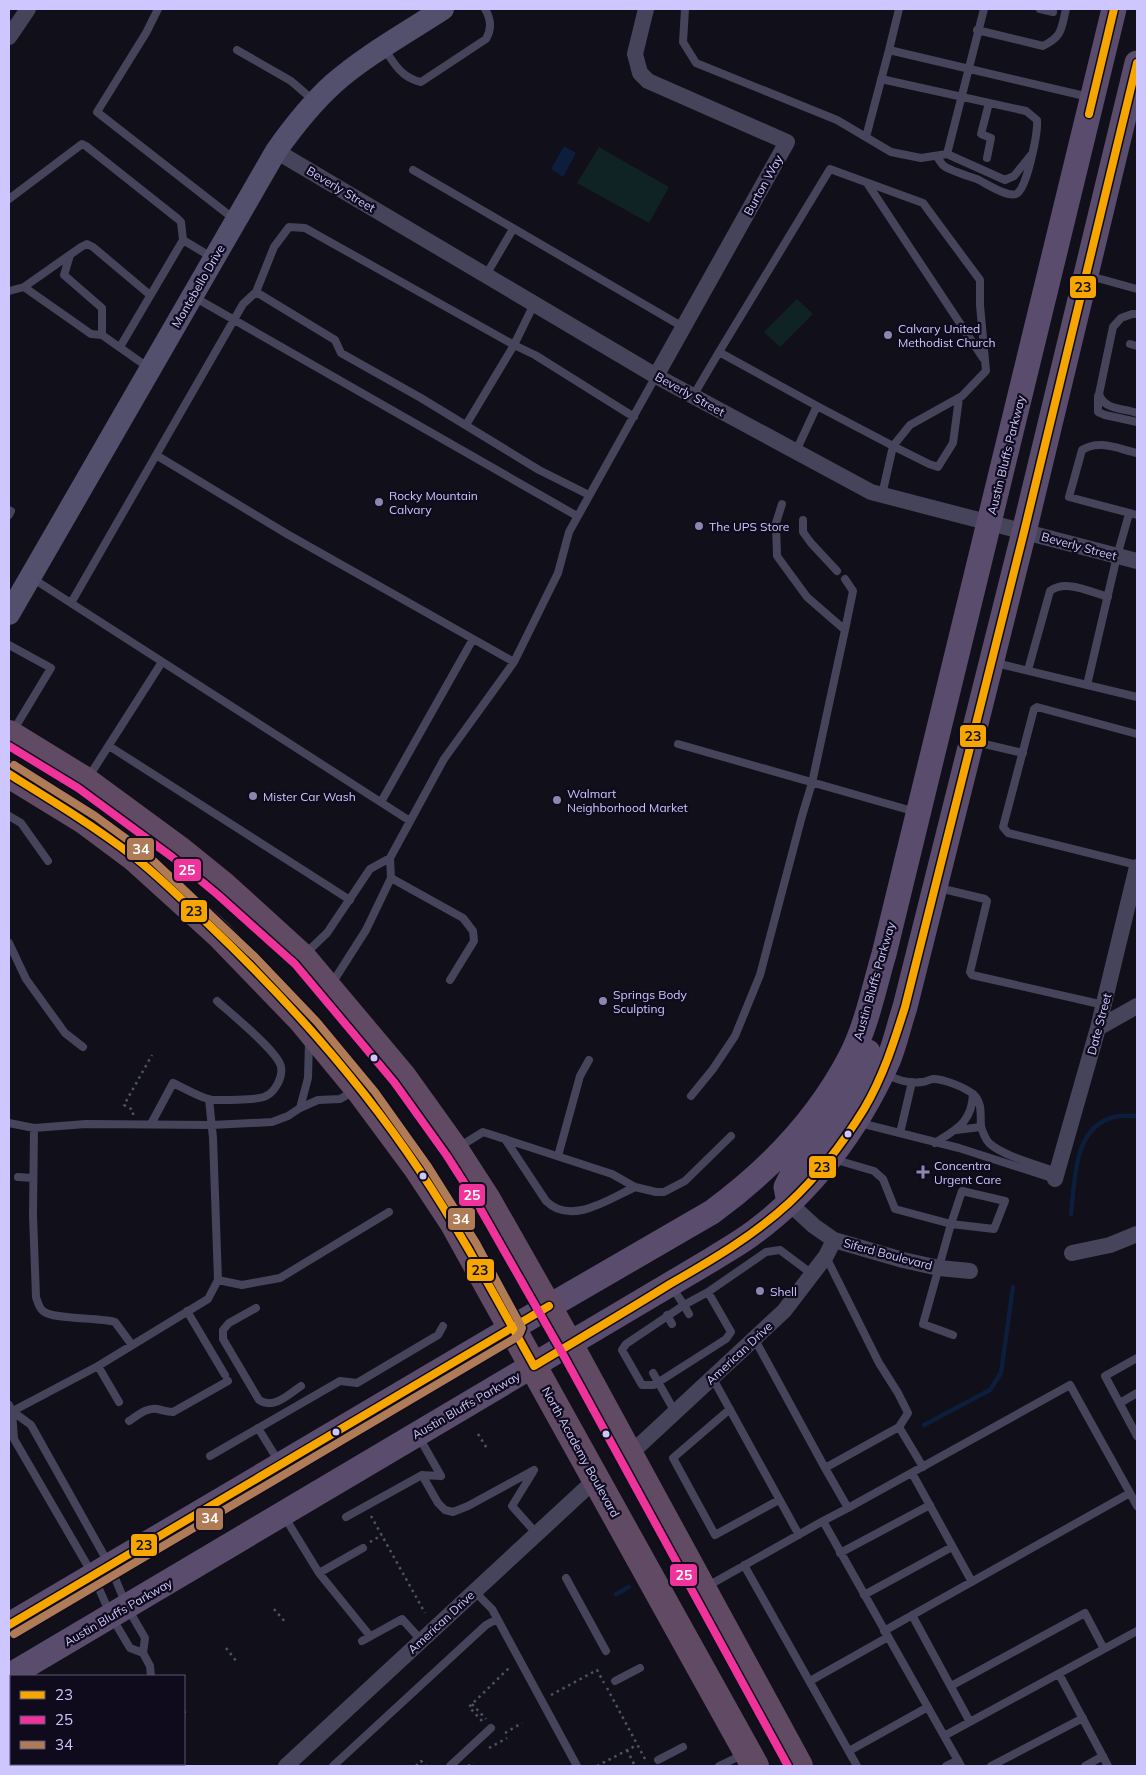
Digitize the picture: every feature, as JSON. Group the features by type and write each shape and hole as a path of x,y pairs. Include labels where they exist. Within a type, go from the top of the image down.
{"highway":[{"path":"9,741 54,781 70,783 85,781 178,849 224,887 302,957 402,1076 455,1150 486,1198 569,1344 799,1766"},
{"name":"North Academy Boulevard","path":"9,774 84,820 135,858 219,934 309,1028 379,1114 438,1200 534,1366 751,1759"}],"main road":[{"name":"Austin Bluffs Parkway","path":"9,1625 712,1212 739,1192 794,1138 817,1109 851,1055 862,1028 884,954 1114,9"},
{"name":"Austin Bluffs Parkway","path":"11,1675 534,1366 753,1233 789,1203 830,1158 865,1107 888,1060 905,1007 1024,532 1136,71"},
{"path":"1092,98 1105,110 1112,123 1118,142"},
{"path":"918,812 933,826 943,852"},
{"path":"789,1203 786,1187 793,1173 830,1125 850,1094 869,1055 862,1028"}],"street":[{"path":"9,37 28,9"},
{"name":"Montebello Drive","path":"11,604 30,577 276,151 315,102 334,84 384,47 443,9"},
{"name":"Burton Way","path":"646,9 635,54 640,73 648,81 787,142 656,376"},
{"name":"Beverly Street","path":"276,151 656,376 871,492 1137,561"},
{"name":"Date Street","path":"1056,1176 1098,1028 1137,866"},
{"path":"1098,1028 1137,1006"},
{"name":"Siferd Boulevard","path":"789,1203 814,1226 834,1240 903,1260 939,1268 970,1271"},
{"path":"1072,1253 1110,1245 1137,1234"},
{"name":"American Drive","path":"629,1454 784,1311 826,1256 834,1240"},
{"name":"American Drive","path":"286,1766 596,1479"}],"lane":[{"path":"158,9 146,34 97,112 236,220"},
{"path":"384,47 395,66 403,74 411,80 421,82 486,39 490,33 490,23 485,9"},
{"path":"685,9 683,42 696,63 837,120 891,152 921,158 947,154 1005,180 1014,176 1031,155"},
{"path":"866,137 899,9"},
{"path":"947,154 977,30 984,9"},
{"path":"1040,9 1053,12"},
{"path":"977,30 1043,46 1055,40 1061,29 1066,9"},
{"path":"237,50 291,81 315,102"},
{"path":"889,50 1092,98"},
{"path":"881,79 1026,111 1038,120 1038,130 1026,181 1016,194 1001,192 993,186 944,166 937,156"},
{"path":"987,158 991,138 981,134 989,103"},
{"path":"9,199 82,144 178,218 181,222 183,240 120,347"},
{"path":"693,396 830,169 922,204 980,280 980,305 986,372 959,398 910,425 893,446 882,495"},
{"path":"414,170 683,327"},
{"path":"868,182 985,361"},
{"path":"70,603 243,304 256,292 274,247 290,227 305,228 535,355 634,417"},
{"path":"486,275 513,229"},
{"path":"183,240 214,258"},
{"path":"9,291 24,287 87,244 150,295"},
{"path":"70,255 64,275 102,308 102,335"},
{"path":"1086,275 1137,289"},
{"path":"24,287 91,334 102,335 150,369"},
{"path":"256,292 335,340 341,353 466,425 539,470 589,495"},
{"path":"192,296 577,516"},
{"path":"466,425 514,345 534,304"},
{"path":"1137,314 1121,318 1113,327 1099,394 1098,412 1137,422"},
{"path":"719,352 893,446 938,467 953,442 959,398"},
{"path":"329,988 366,930 391,878 390,858 444,759 514,662 558,573 569,532 656,376"},
{"path":"1099,394 1101,401 1108,406 1137,413"},
{"path":"796,451 817,406"},
{"path":"1087,684 1117,556 1133,515 1069,497 1082,450 1090,445 1098,444 1137,453"},
{"path":"156,455 287,534 514,662"},
{"path":"782,504 776,523 777,556 807,597 845,630"},
{"path":"9,510 11,511 9,515"},
{"path":"803,520 803,532 837,571"},
{"path":"30,577 410,821"},
{"path":"691,1096 713,1069 735,1036 760,976 812,783 845,630 853,591 845,579"},
{"path":"1028,670 1050,591 1056,586 1064,585 1108,597"},
{"path":"381,802 473,639"},
{"path":"9,644 51,668 9,741"},
{"path":"85,781 162,662"},
{"path":"991,662 1137,697"},
{"path":"1137,734 1037,707 1034,709 1003,827 1008,833 1137,866"},
{"path":"971,741 1023,753"},
{"path":"678,744 918,812"},
{"path":"109,746 350,900"},
{"path":"9,816 21,823 48,861"},
{"path":"302,957 328,933 370,869 390,858"},
{"path":"391,878 463,918 473,930 474,941 450,980"},
{"path":"935,887 987,901 970,972 972,975 1104,1005"},
{"path":"9,943 26,979 65,1033 83,1047"},
{"path":"151,1124 173,1083 209,1099 254,1099 266,1097 274,1089 280,1078 281,1066 274,1054 217,1001"},
{"path":"300,1108 308,1078 309,1028"},
{"path":"558,1156 580,1076 589,1060"},
{"path":"882,1072 894,1078 912,1082 923,1082 933,1079 961,1087 973,1094 980,1104 982,1115 981,1127 988,1142 998,1150 1056,1176"},
{"path":"900,1133 912,1082"},
{"path":"9,1123 34,1128 86,1124 212,1125 272,1122 318,1100 340,1099 358,1088"},
{"path":"935,1143 956,1130 968,1117 972,1107 973,1094"},
{"path":"10,1410 98,1366 208,1299 218,1280 212,1125 209,1099"},
{"path":"855,1122 959,1148 1056,1176"},
{"path":"956,1130 981,1127"},
{"path":"34,1128 33,1224 36,1297 38,1305 43,1312 50,1315 95,1318 114,1322 132,1345"},
{"path":"455,1150 483,1132 612,1174 635,1187 664,1192 685,1181 731,1136"},
{"path":"504,1139 550,1206 563,1212 582,1211 635,1187"},
{"path":"830,1158 874,1172 883,1180 895,1209 951,1224 994,1229 1004,1201 962,1191 951,1224 923,1324 953,1335"},
{"path":"18,1177 33,1178"},
{"path":"218,1280 242,1285 280,1278 389,1212"},
{"path":"708,1292 731,1332 726,1339 709,1345 694,1359 654,1385 642,1385 622,1350 626,1344 636,1341 667,1315 708,1292 766,1252 780,1250 812,1274"},
{"path":"825,1468 899,1427 908,1412 879,1363 826,1256"},
{"path":"670,1285 689,1314"},
{"path":"256,1308 229,1323 223,1330 224,1339 259,1400 265,1404 274,1404 301,1386"},
{"path":"129,1421 149,1409 157,1408 166,1412 173,1412 227,1378 187,1311"},
{"path":"667,1315 672,1324"},
{"path":"210,1456 340,1381 357,1383 438,1335 442,1326"},
{"path":"754,1338 848,1508"},
{"path":"726,1339 734,1357"},
{"path":"689,1352 694,1359"},
{"path":"1137,1358 1105,1376 1137,1436"},
{"path":"98,1366 119,1402"},
{"path":"653,1372 675,1412"},
{"path":"712,1377 799,1535"},
{"path":"703,1589 822,1521 1070,1386 1137,1506"},
{"path":"1120,1403 1137,1393"},
{"path":"730,1409 673,1458 705,1518 715,1535 779,1500"},
{"path":"10,1410 31,1426 101,1570 119,1611 130,1648 143,1653"},
{"path":"10,1410 14,1439 101,1570 119,1611 145,1638 143,1653 150,1666 151,1675"},
{"path":"899,1427 923,1467"},
{"path":"258,1428 281,1465"},
{"path":"346,1518 422,1475 441,1476 417,1434"},
{"path":"422,1475 438,1503 445,1510 453,1512 468,1506 534,1470 512,1506 536,1533"},
{"path":"912,1473 972,1582"},
{"path":"810,1681 886,1634 912,1615 1130,1493"},
{"path":"840,1553 930,1505"},
{"path":"283,1514 319,1573 370,1636"},
{"path":"822,1521 960,1763 946,1766"},
{"path":"864,1596 952,1546"},
{"path":"319,1573 363,1548"},
{"path":"744,1565 858,1766"},
{"path":"566,1578 606,1651"},
{"path":"474,1591 492,1610 577,1766"},
{"path":"951,1686 1084,1613 1104,1649"},
{"path":"912,1615 970,1722"},
{"path":"362,1641 402,1619 421,1640"},
{"path":"333,1766 486,1625 497,1619"},
{"path":"944,1736 1137,1631"},
{"path":"615,1681 640,1668"},
{"path":"1059,1674 1108,1766"},
{"path":"849,1751 928,1707"},
{"path":"991,1766 1083,1718"},
{"path":"450,1766 489,1724"},
{"path":"658,1760 683,1747"},
{"path":"1085,1766 1103,1756"},
{"path":"719,1766 751,1759"}],"path":[{"path":"134,1117 133,1110 124,1105 152,1055"},
{"path":"478,1434 488,1450"},
{"path":"370,1514 425,1613"},
{"path":"274,1609 286,1623"},
{"path":"226,1648 237,1662"},
{"path":"479,1727 484,1722 469,1706 511,1668 506,1659"},
{"path":"550,1696 597,1670 645,1759"},
{"path":"472,1704 489,1724"},
{"path":"505,1733 522,1723"},
{"path":"489,1748 507,1738"},
{"path":"597,1766 637,1745"},
{"path":"626,1750 635,1766"},
{"path":"416,1766 422,1761 426,1766"},
{"path":"468,1766 474,1763"}],"green space":[{"path":"599,147 669,187 649,223 577,183"},
{"path":"797,299 813,314 780,347 764,332"}],"water":[{"path":"564,146 576,153 563,177 551,169"}],"waterway":[{"path":"1071,1214 1076,1171 1083,1143 1101,1123 1114,1117 1137,1116"},
{"path":"924,1425 990,1390 1001,1373 1013,1287"},
{"path":"616,1594 629,1587"}],"transit line":[{"name":"23","path":"1089,114 1114,9"},
{"name":"23","path":"9,774 103,834 152,872 235,950 320,1040 372,1104 420,1171 465,1243 534,1366 717,1257 775,1215 800,1193 820,1170 839,1147 864,1109 877,1084 892,1046 905,1007 1024,532 1137,63"},
{"name":"25","path":"9,746 78,788 172,857 218,895 295,964 394,1082 447,1156 477,1203 560,1349 788,1766"},
{"name":"34","path":"14,765 95,816 143,851 255,957 317,1022 375,1092 427,1165 476,1243 522,1328 517,1337 14,1634"},
{"name":"23","path":"9,1625 549,1306"}],"place":[{"name":"Calvary United Methodist Church","path":"888,335"},
{"name":"Rocky Mountain Calvary","path":"379,502"},
{"name":"The UPS Store","path":"699,526"},
{"name":"Mister Car Wash","path":"253,796"},
{"name":"Walmart Neighborhood Market","path":"557,800"},
{"name":"Springs Body Sculpting","path":"603,1001"},
{"name":"Concentra Urgent Care","path":"923,1172"},
{"name":"Shell","path":"760,1291"}]}
